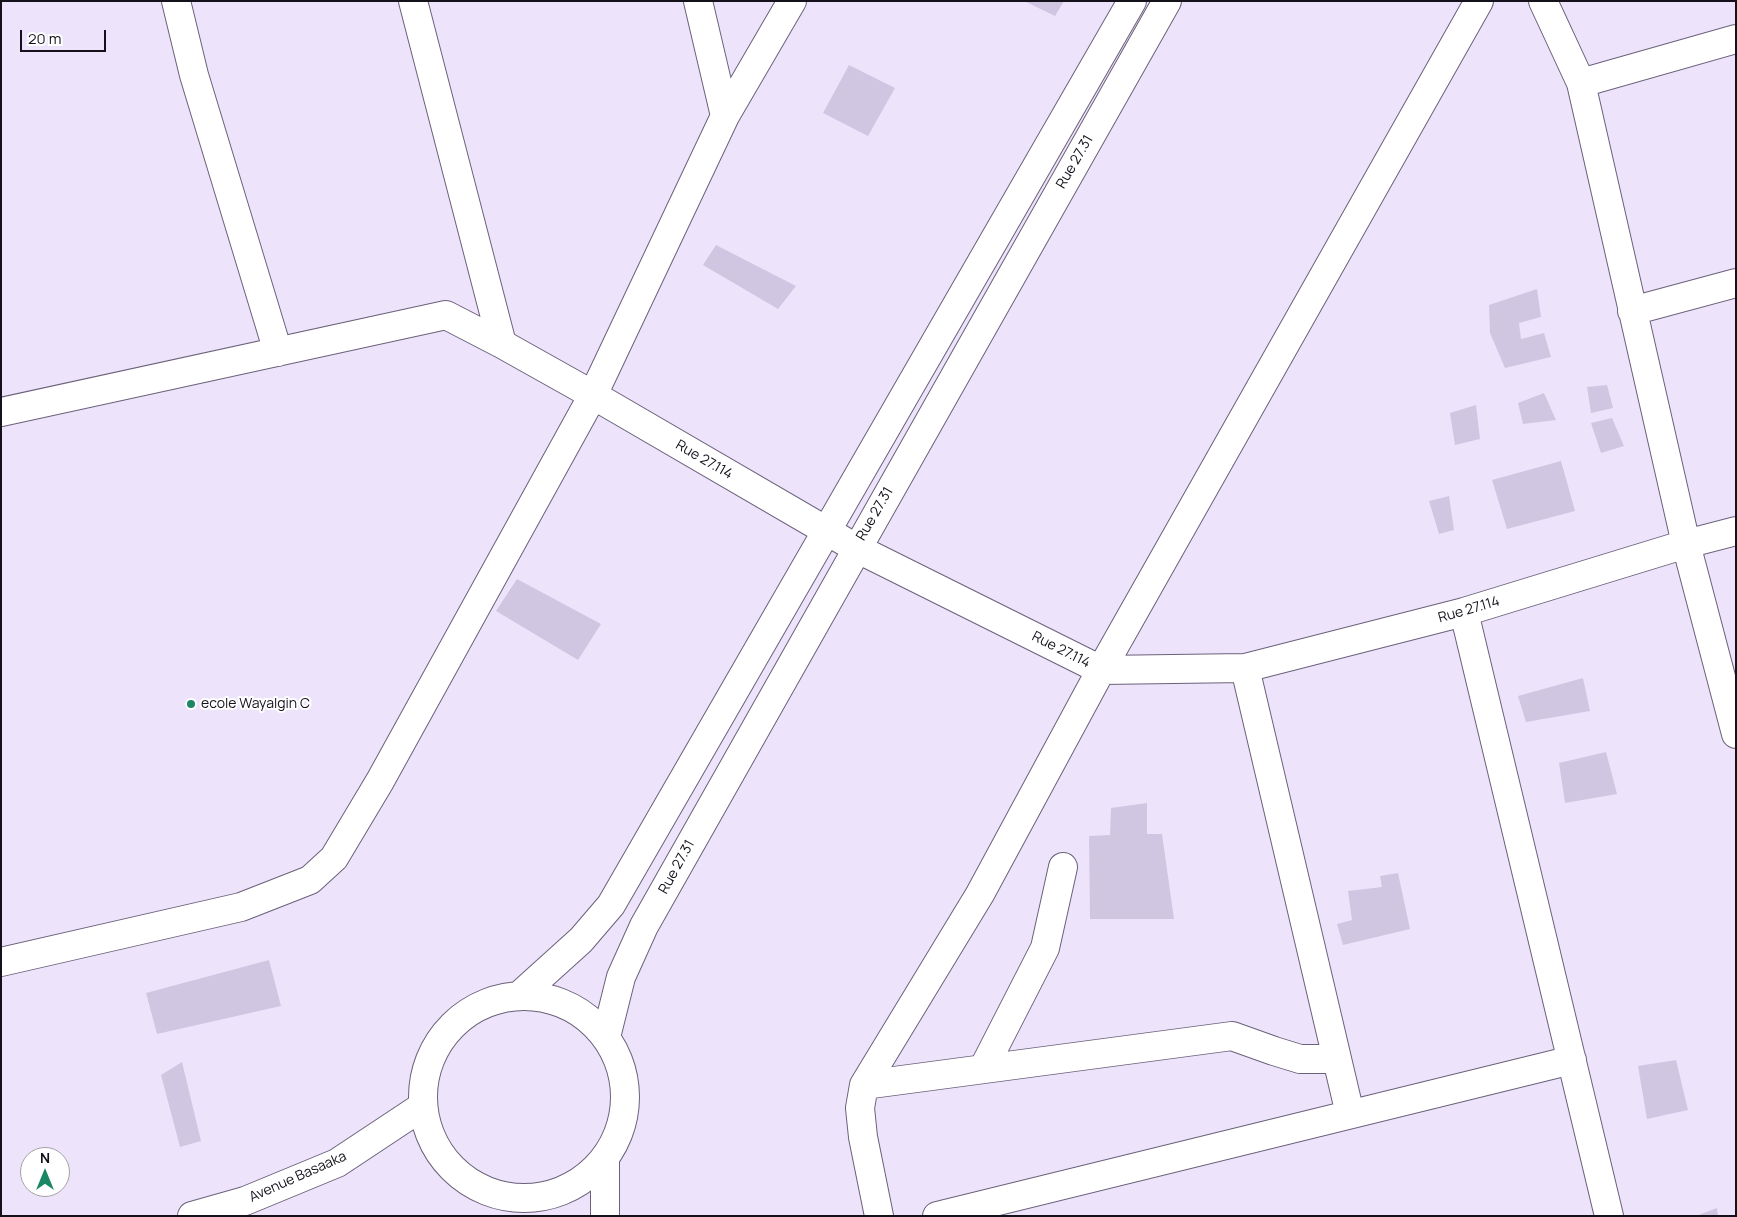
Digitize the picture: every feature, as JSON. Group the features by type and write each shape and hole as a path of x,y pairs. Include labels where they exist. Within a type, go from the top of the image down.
{"street":[{"path":"176,1 194,75 278,352"},
{"path":"413,1 502,344"},
{"path":"698,1 726,116"},
{"path":"1,962 241,907 310,880 334,858 380,781 593,395 726,116 792,1"},
{"path":"519,996 581,940 611,905 1132,1"},
{"name":"Rue 27.31","path":"606,1037 621,977 644,926 856,548 1167,1"},
{"path":"878,1216 863,1137 860,1108 864,1085 980,894 1101,670 1479,1"},
{"path":"1543,1 1581,83 1686,544 1736,734"},
{"path":"1581,83 1736,38"},
{"path":"1632,311 1736,283"},
{"name":"Rue 27.114","path":"1,412 446,315 593,395 856,548 1101,670 1245,668 1464,612 1686,544 1736,532"},
{"path":"1464,612 1609,1216"},
{"path":"1245,668 1350,1114"},
{"path":"983,1069 1045,948 1063,867"},
{"path":"519,996 544,997 568,1006 589,1019 606,1037 619,1059 625,1084 625,1109 619,1135 606,1158 587,1176 564,1190 539,1197 518,1207 464,1178 444,1159 429,1134 423,1106 424,1079 433,1052 449,1028 471,1011 494,1000 519,996"},
{"path":"864,1085 1232,1036 1300,1059 1336,1059"},
{"path":"937,1216 1572,1060"},
{"name":"Avenue Basaaka","path":"192,1216 245,1201 337,1163 423,1106"},
{"path":"605,1216 606,1158"}],"building":[{"path":"1024,1 1064,1 1055,16"},
{"path":"849,65 895,88 868,136 823,113"},
{"path":"716,245 796,286 778,309 703,265"},
{"path":"1537,289 1541,317 1519,323 1521,339 1544,333 1551,357 1505,368 1490,333 1489,305"},
{"path":"1607,385 1613,408 1591,413 1587,387"},
{"path":"1544,393 1556,420 1523,424 1518,403"},
{"path":"1476,405 1480,439 1455,445 1450,413"},
{"path":"1612,418 1624,446 1601,453 1591,423"},
{"path":"1561,461 1575,511 1507,529 1492,480"},
{"path":"1449,496 1454,530 1439,534 1429,501"},
{"path":"517,579 601,624 578,660 496,611"},
{"path":"1583,678 1590,711 1526,722 1518,696"},
{"path":"1606,752 1617,794 1565,803 1559,763"},
{"path":"1147,803 1147,834 1162,834 1174,919 1090,919 1089,836 1110,835 1111,808"},
{"path":"1398,873 1410,929 1343,945 1337,924 1352,920 1348,891 1382,887 1380,876"},
{"path":"269,960 281,1006 157,1034 146,993"},
{"path":"1676,1060 1688,1110 1647,1119 1638,1066"},
{"path":"182,1062 201,1141 180,1147 161,1075"},
{"path":"1717,1208 1718,1216 1696,1216"}],"place":[{"name":"ecole Wayalgin C","path":"191,704"}]}
